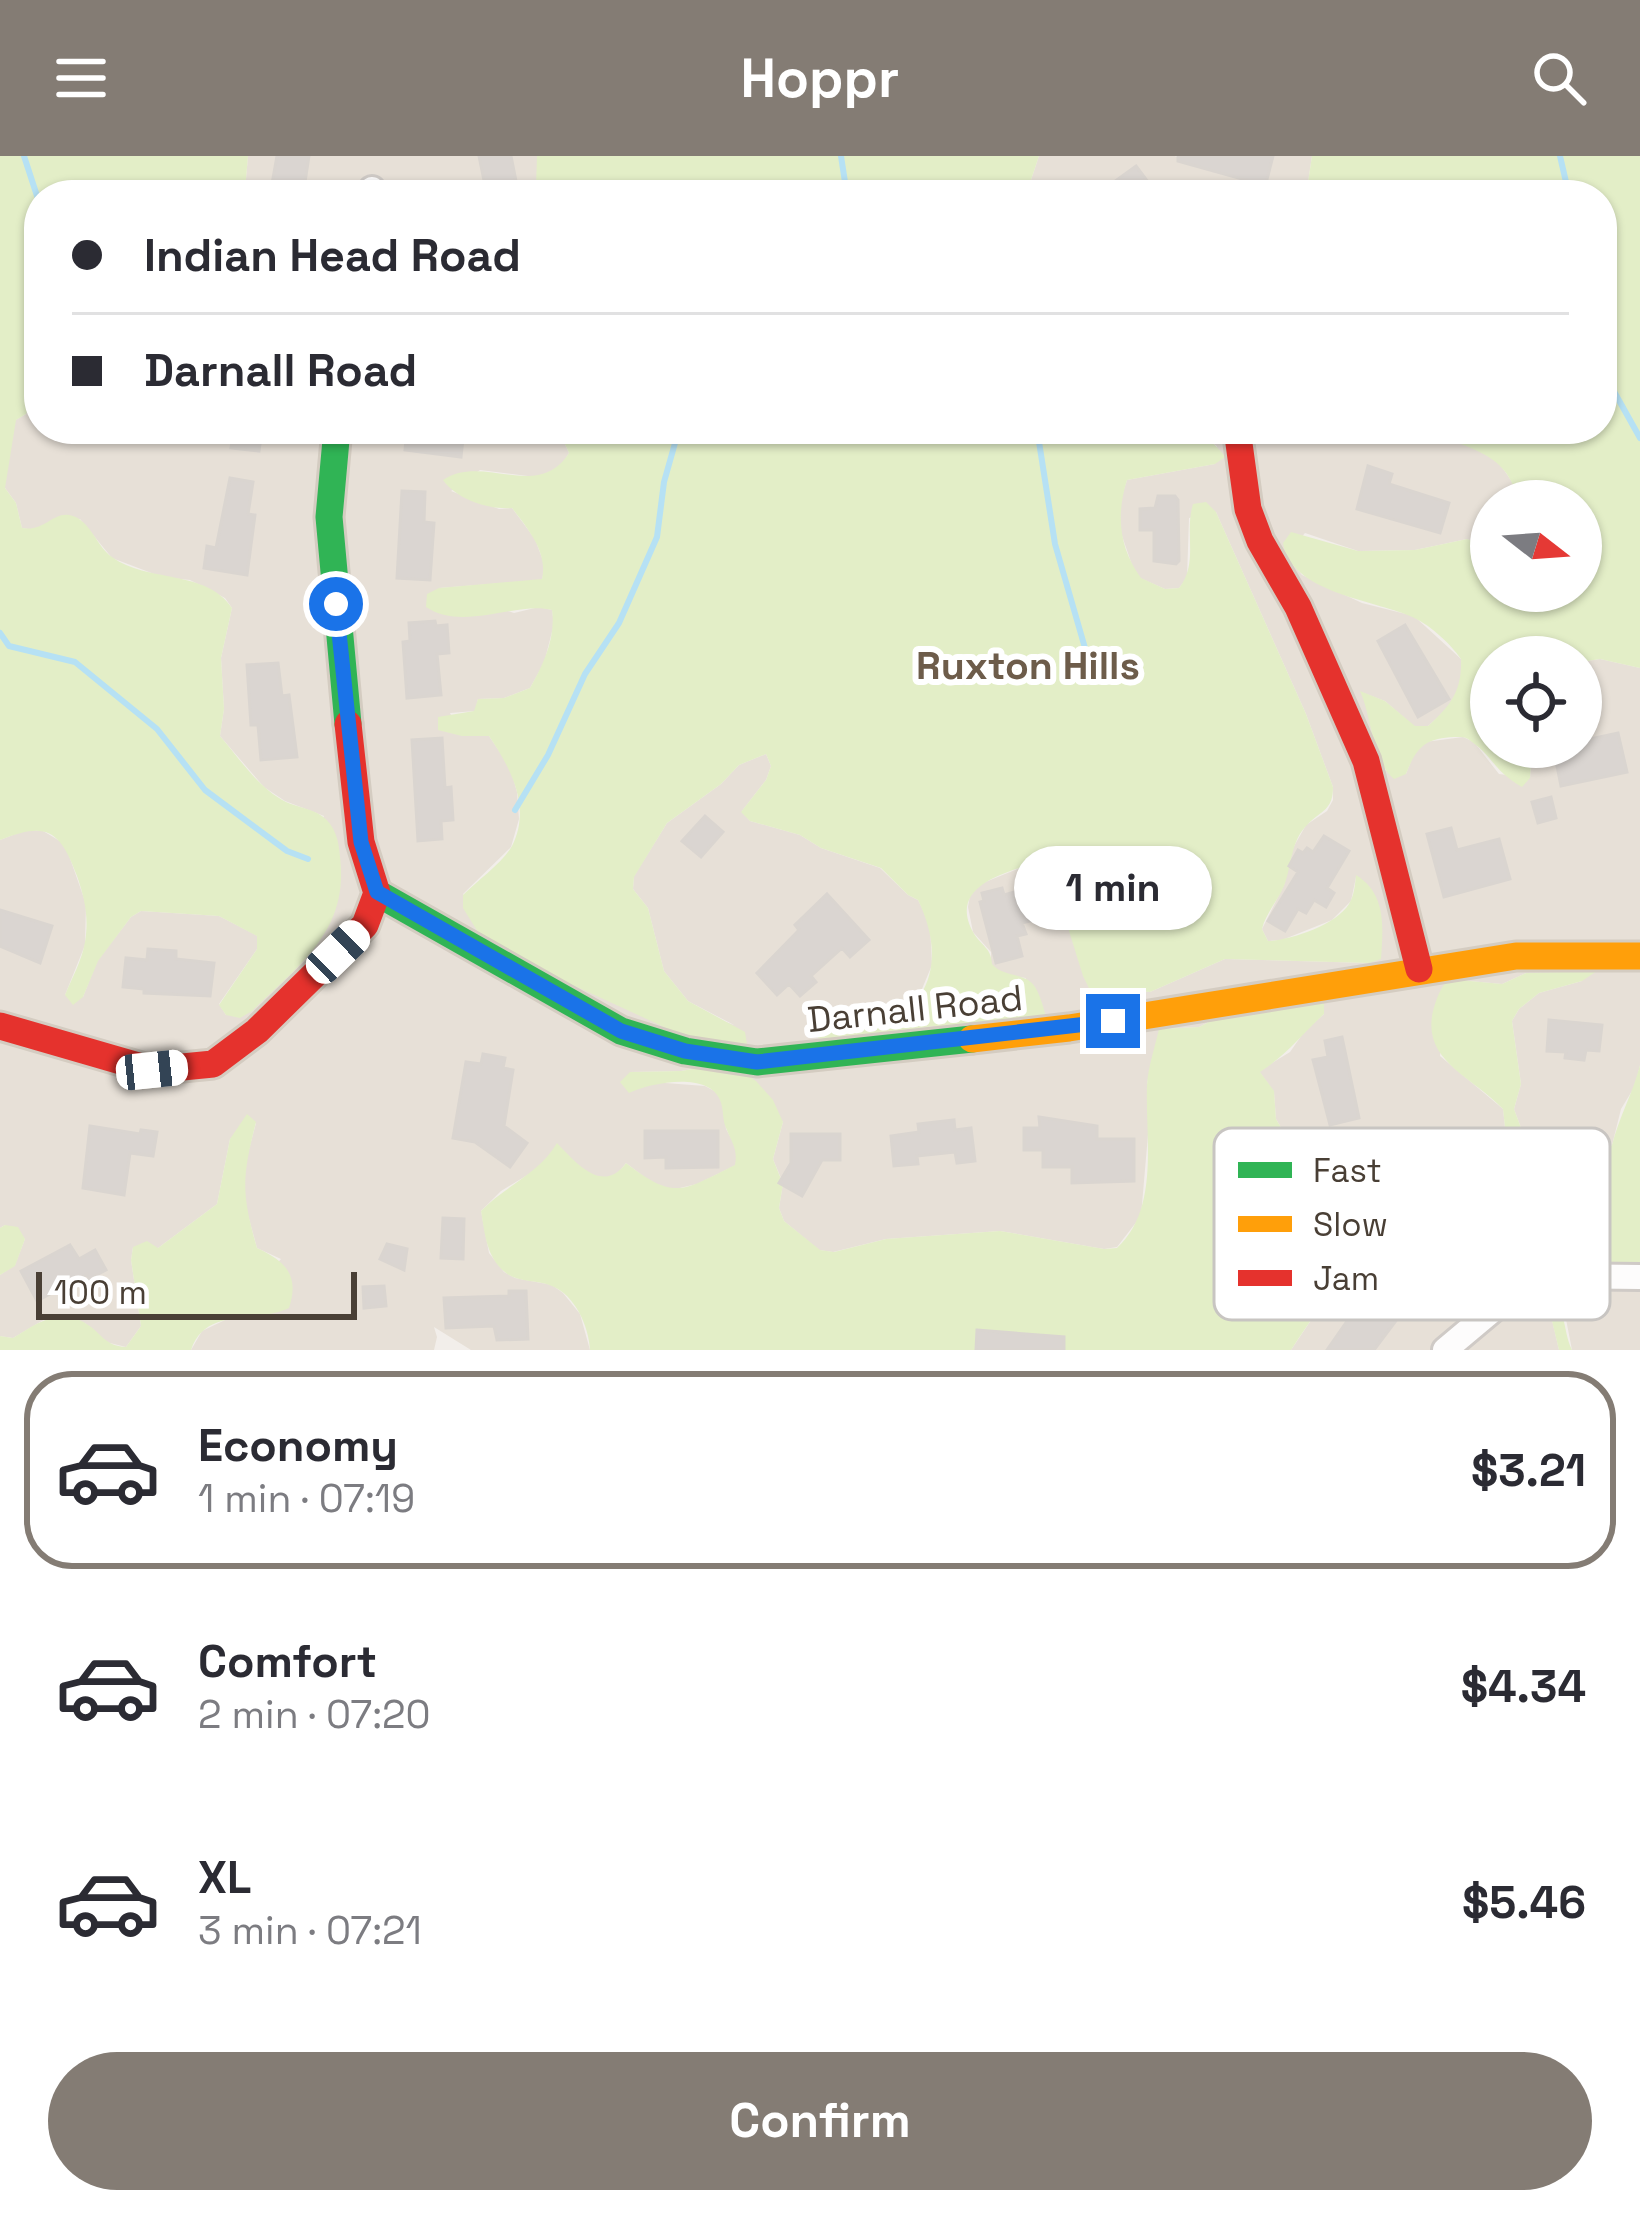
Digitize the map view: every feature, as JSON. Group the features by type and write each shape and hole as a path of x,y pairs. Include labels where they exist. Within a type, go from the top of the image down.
{"street":[{"path":"0,1026 152,1070 213,1064 257,1031 364,925 377,892 361,842 339,648 329,517 336,444"},
{"path":"1239,444 1248,509 1260,541 1298,608 1366,761 1419,969"},
{"name":"Darnall Road","path":"377,892 621,1031 685,1051 757,1062 1069,1028 1516,956 1640,956"},
{"path":"1445,1350 1481,1320"}],"shaded area":[{"path":"248,156 539,159 537,180 246,180"},
{"path":"1039,156 1175,156 1183,160 1185,156 1312,156 1308,180 1031,180"},
{"path":"24,415 24,444 565,444 569,453 549,474 536,477 480,470 451,491 499,509 512,508 535,539 545,566 542,580 439,588 514,613 539,607 552,610 554,624 544,663 530,688 504,698 478,699 475,711 450,713 462,736 489,736 510,767 517,792 519,819 511,847 463,894 478,932 734,1025 688,1001 664,971 648,908 633,889 634,876 667,823 739,765 766,754 771,766 766,780 742,811 750,821 800,835 821,848 880,868 918,900 930,924 932,965 919,996 868,1012 826,1009 815,1015 811,1027 818,1038 934,1026 1011,1031 1026,978 1001,974 991,964 991,952 973,932 968,907 978,885 1022,867 1046,876 1055,886 1090,988 1150,992 1225,959 1369,963 1356,877 1351,901 1332,920 1282,940 1268,941 1262,929 1284,885 1293,848 1306,825 1327,811 1333,787 1306,714 1216,512 1189,518 1187,578 1179,588 1165,589 1140,578 1133,568 1120,530 1119,504 1127,480 1215,464 1214,444 1463,444 1477,449 1499,463 1511,480 1470,480 1470,540 1415,550 1358,551 1305,533 1285,556 1302,575 1362,603 1414,616 1461,659 1462,684 1449,707 1428,726 1415,727 1385,701 1361,692 1371,714 1383,770 1406,774 1415,751 1425,742 1463,737 1470,740 1470,768 1494,768 1499,774 1530,778 1531,768 1602,768 1602,659 1640,668 1640,1065 1612,1145 1610,1128 1521,1128 1514,1109 1521,1084 1512,1021 1539,993 1582,981 1526,973 1502,984 1449,979 1440,1056 1503,1109 1505,1128 1281,1128 1274,1092 1259,1071 1290,1052 1324,1014 1222,1015 1199,1027 1160,1029 1147,1083 1149,1123 1141,1216 1117,1247 1104,1249 1000,1231 886,1239 833,1252 819,1250 784,1221 779,1208 783,1183 773,1159 783,1122 721,1064 630,1072 652,1082 705,1086 716,1092 738,1151 736,1165 697,1184 671,1190 656,1186 626,1163 606,1178 544,1165 501,1191 481,1211 489,1253 515,1278 552,1285 563,1293 580,1314 590,1350 471,1350 434,1327 434,1350 191,1350 202,1331 225,1320 281,1259 257,1248 243,1197 243,1172 256,1123 230,1139 217,1204 158,1248 133,1247 141,1326 126,1347 102,1341 85,1323 45,1319 13,1338 0,1336 0,1275 15,1265 25,1239 5,1225 0,1228 0,840 26,830 43,831 65,844 86,904 85,945 65,995 83,997 97,961 141,911 219,916 258,936 257,949 219,1004 226,1015 324,816 264,787 220,736 224,709 221,658 232,608 225,598 190,580 162,577 112,558 80,519 34,530 22,528 16,503 0,481 0,429"},
{"path":"1640,1263 1640,1350 1572,1350 1566,1320 1610,1320 1610,1268"},
{"path":"1311,1320 1552,1320 1559,1350 1291,1350"}],"green space":[{"path":"0,156 248,156 246,180 24,180 24,415 16,420 5,488 16,503 22,528 37,527 60,515 73,516 107,553 126,565 207,587 232,608 221,658 224,709 220,736 267,789 330,824 339,851 337,906 329,926 303,961 240,1018 226,1015 219,1005 257,949 257,936 219,916 141,911 131,917 98,961 83,997 73,1005 65,995 82,955 87,925 71,860 58,839 41,831 0,840"},
{"path":"537,156 1039,156 1031,180 536,180"},
{"path":"1312,156 1640,156 1640,668 1602,659 1602,636 1470,636 1470,741 1462,737 1429,742 1418,751 1406,774 1394,779 1377,750 1360,691 1385,701 1415,726 1428,726 1454,697 1461,659 1417,619 1335,592 1301,573 1289,560 1283,543 1291,532 1358,551 1415,550 1467,539 1470,612 1602,612 1602,480 1510,480 1494,461 1462,444 1617,444 1617,180 1308,180"},
{"path":"565,444 1214,444 1225,457 1215,464 1127,480 1121,506 1124,543 1141,578 1165,589 1179,588 1190,558 1193,504 1206,502 1216,512 1306,714 1333,787 1329,805 1298,838 1284,886 1262,929 1268,941 1324,925 1349,904 1356,875 1378,902 1381,959 1369,963 1225,959 1150,992 1089,988 1055,886 1046,876 1022,867 978,888 967,906 968,918 992,964 1035,987 1049,1027 1011,1031 934,1026 830,1041 818,1038 811,1028 815,1015 827,1009 868,1012 920,996 932,961 930,936 918,900 881,868 821,848 800,835 750,821 741,812 766,780 771,766 766,754 739,765 667,823 634,877 633,889 648,908 664,971 688,1001 745,1032 747,1044 688,1038 549,974 478,932 463,908 463,895 512,846 519,802 511,774 489,736 438,730 438,717 474,711 478,699 504,698 530,688 544,661 553,620 552,610 538,608 456,617 426,607 427,594 439,588 542,579 539,550 512,508 474,502 443,480 475,471 542,474 569,453"},
{"path":"1498,768 1531,768 1522,787"},
{"path":"1597,971 1582,981 1539,993 1519,1009 1512,1021 1521,1084 1514,1109 1521,1128 1505,1128 1503,1109 1440,1052 1431,1023 1449,979 1502,984 1526,973"},
{"path":"1324,1002 1324,1014 1260,1072 1274,1091 1281,1128 1214,1128 1214,1320 1311,1320 1291,1350 590,1350 584,1322 568,1297 552,1286 506,1273 494,1260 481,1211 541,1163 557,1143 599,1176 617,1172 626,1163 668,1187 690,1186 735,1165 734,1146 714,1091 678,1082 629,1093 620,1082 630,1072 721,1064 734,1066 756,1081 773,1100 783,1122 773,1159 783,1184 779,1208 784,1221 820,1250 834,1252 886,1239 1000,1231 1117,1248 1131,1232 1145,1193 1147,1085 1159,1029 1199,1027 1222,1015"},
{"path":"1640,1065 1640,1263 1610,1269 1610,1146"},
{"path":"247,1114 256,1122 246,1172 248,1213 257,1248 288,1270 293,1287 289,1308 208,1327 191,1350 0,1350 0,1336 13,1338 56,1317 75,1318 113,1344 126,1347 141,1326 133,1247 147,1241 158,1248 217,1204 230,1139"},
{"path":"18,1227 25,1239 15,1266 0,1275 0,1228"},
{"path":"1563,1320 1572,1350 1559,1350 1552,1321"}],"building":[{"path":"277,156 309,156 305,180 273,180"},
{"path":"479,156 511,156 516,180 484,180"},
{"path":"1178,156 1273,156 1267,180 1246,180 1178,161"},
{"path":"1136,166 1146,180 1117,180"},
{"path":"232,444 260,444 259,451 231,448"},
{"path":"406,444 462,444 461,457 405,450"},
{"path":"1368,466 1392,474 1389,484 1449,503 1440,533 1357,509"},
{"path":"230,478 253,482 248,514 255,515 247,575 204,568 207,546 216,548"},
{"path":"402,491 425,492 424,522 434,523 430,580 397,578"},
{"path":"1158,496 1178,500 1176,564 1154,561 1154,530 1140,530 1140,509 1155,508"},
{"path":"435,621 436,626 447,625 449,653 437,654 441,695 407,698 403,642 410,641 409,623"},
{"path":"1405,625 1449,699 1418,717 1378,641"},
{"path":"278,663 282,696 289,695 297,757 261,760 258,725 251,725 247,665"},
{"path":"1618,733 1627,772 1561,786 1557,768 1602,768 1602,736"},
{"path":"442,738 445,788 451,787 453,820 441,821 442,839 418,841 412,740"},
{"path":"1551,797 1556,818 1538,823 1532,802"},
{"path":"705,816 723,832 701,857 682,841"},
{"path":"1451,828 1457,850 1499,839 1510,879 1444,897 1427,834"},
{"path":"1324,836 1349,851 1327,888 1334,893 1326,907 1314,900 1306,913 1298,909 1285,931 1268,921 1298,872 1289,866 1298,850 1313,852"},
{"path":"1002,888 1004,895 1014,892 1016,899 1039,893 1045,917 1022,923 1026,934 1017,936 1022,956 996,963 980,902 984,901 982,893"},
{"path":"827,894 869,940 850,957 842,948 811,976 816,982 800,996 789,984 777,995 757,973"},
{"path":"0,910 52,926 40,963 0,946"},
{"path":"148,949 176,951 176,959 214,963 210,996 144,993 144,989 123,987 126,958 147,960"},
{"path":"1549,1020 1602,1025 1599,1051 1586,1050 1584,1060 1547,1051"},
{"path":"1342,1037 1359,1118 1330,1125 1313,1060 1328,1057 1325,1041"},
{"path":"483,1054 505,1058 503,1068 513,1070 504,1126 527,1143 510,1167 475,1142 453,1138 466,1062 481,1064"},
{"path":"1039,1117 1097,1126 1097,1139 1134,1139 1134,1181 1072,1183 1072,1167 1043,1167 1043,1150 1024,1150 1024,1128 1040,1128"},
{"path":"954,1120 955,1130 971,1128 975,1161 957,1163 955,1152 917,1156 918,1164 894,1166 891,1136 919,1132 918,1124"},
{"path":"90,1126 157,1132 153,1156 130,1153 124,1195 83,1188"},
{"path":"645,1131 718,1131 718,1167 666,1168 666,1157 645,1158"},
{"path":"791,1134 840,1134 840,1160 822,1160 802,1196 779,1183 791,1163"},
{"path":"443,1218 464,1219 463,1259 441,1258"},
{"path":"387,1244 407,1249 404,1270 380,1259"},
{"path":"70,1245 79,1259 95,1250 106,1270 89,1279 87,1274 37,1301 21,1271"},
{"path":"384,1286 386,1306 364,1308 363,1287"},
{"path":"509,1291 526,1291 528,1339 497,1340 494,1326 446,1328 444,1298 509,1296"},
{"path":"1348,1320 1396,1320 1374,1350 1327,1350"},
{"path":"977,1330 1064,1337 1064,1350 976,1350"}],"waterway":[{"path":"24,156 32,180"},
{"path":"841,156 845,180"},
{"path":"1560,156 1566,180"},
{"path":"1617,397 1640,438"},
{"path":"515,810 548,755 585,674 619,623 657,537 675,444"},
{"path":"1039,444 1055,544 1085,648"},
{"path":"0,633 9,646 75,662 157,729 205,790 287,851 308,859"}],"traffic: fast":[{"path":"336,444 329,517 348,724"},
{"path":"377,893 621,1031 685,1051 757,1062 972,1039"}],"traffic: slow":[{"path":"972,1039 1069,1028 1516,956 1640,956"}],"traffic: jam":[{"path":"1239,444 1248,509 1260,541 1298,607 1366,761 1419,969"},
{"path":"0,1026 152,1070 213,1064 257,1031 365,925 377,893 361,842 348,724"}],"district":[{"name":"Ruxton Hills","path":"1028,665"}],"route":[{"path":"336,604 361,842 377,892 621,1031 685,1051 757,1062 1113,1021"}]}
